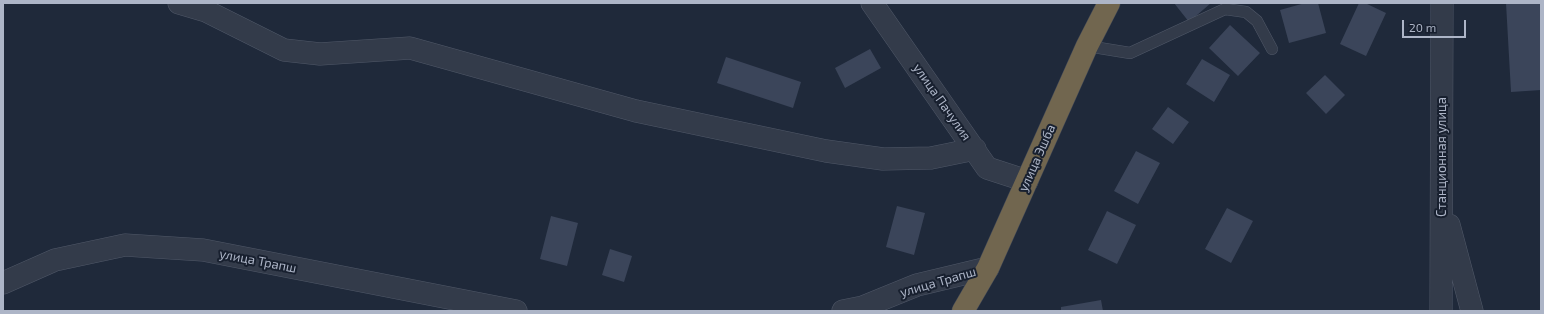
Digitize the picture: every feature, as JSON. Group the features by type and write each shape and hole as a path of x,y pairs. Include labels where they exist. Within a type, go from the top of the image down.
{"highway":[{"name":"улица Эшба","path":"963,311 988,268 1087,46 1109,3"}],"street":[{"path":"179,3 206,11 284,50 320,54 410,48 636,111 826,151 883,159 931,158 974,149"},
{"name":"улица Пачулия","path":"872,3 987,168 1027,181"},
{"name":"Станционная улица","path":"1441,311 1442,3"},
{"path":"1442,201 1472,311"},
{"name":"улица Трапш","path":"3,283 55,260 125,245 203,250 483,308 516,311"},
{"name":"улица Трапш","path":"843,311 863,307 917,285 988,268"}],"lane":[{"path":"1087,46 1130,53 1225,9 1246,12 1257,21 1272,49"}],"building":[{"path":"1174,3 1211,3 1189,22"},
{"path":"1305,3 1318,3 1326,33 1289,43 1280,10"},
{"path":"1359,3 1365,3 1386,13 1366,56 1340,44"},
{"path":"1506,3 1541,3 1541,90 1511,92"},
{"path":"1230,25 1260,53 1238,76 1209,48"},
{"path":"870,49 881,68 845,88 835,68"},
{"path":"726,57 801,82 793,108 717,83"},
{"path":"1202,59 1230,75 1214,102 1186,84"},
{"path":"1325,75 1345,95 1326,114 1306,93"},
{"path":"1168,107 1189,122 1173,144 1152,129"},
{"path":"1136,151 1160,163 1138,204 1114,191"},
{"path":"897,206 925,213 914,255 886,247"},
{"path":"1227,208 1253,221 1231,263 1205,249"},
{"path":"1107,211 1136,225 1117,264 1088,250"},
{"path":"551,216 578,223 567,266 540,259"},
{"path":"610,249 632,256 624,282 602,275"},
{"path":"1101,300 1103,311 1061,311 1061,307"}]}
